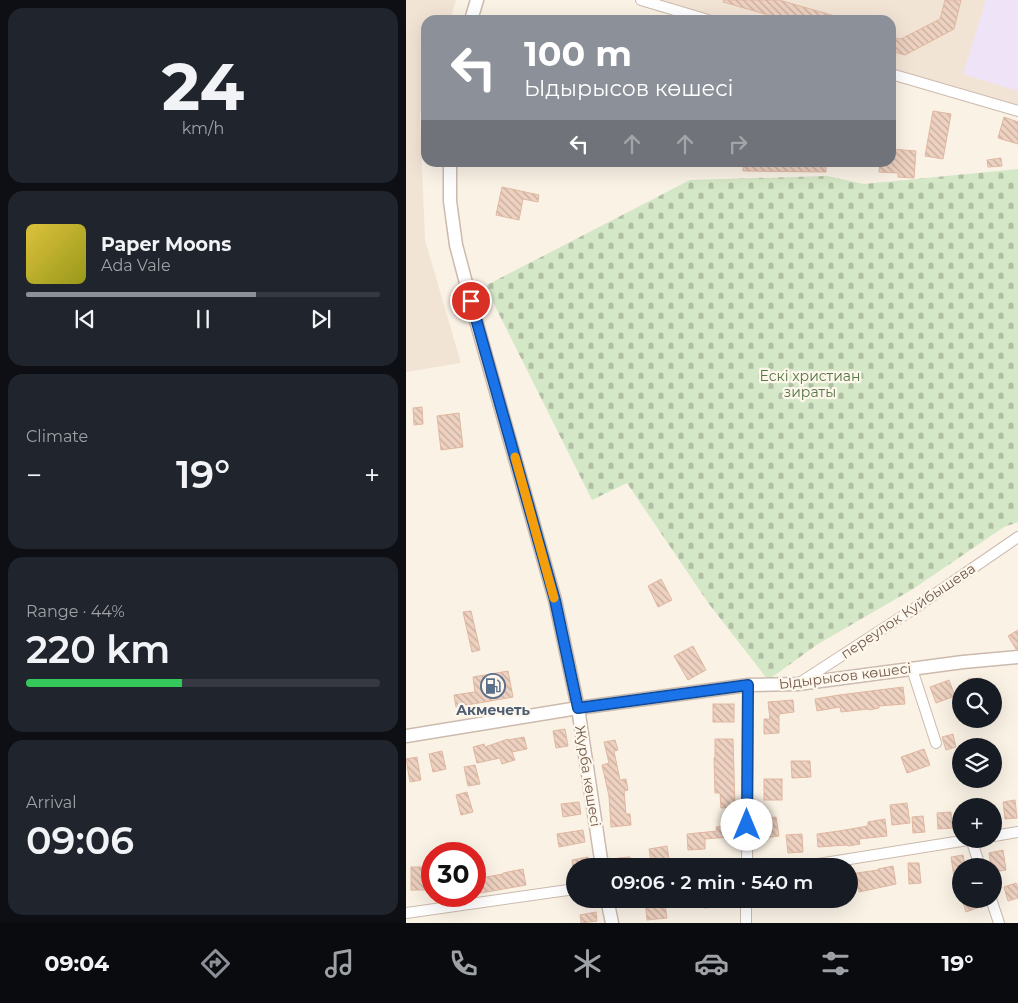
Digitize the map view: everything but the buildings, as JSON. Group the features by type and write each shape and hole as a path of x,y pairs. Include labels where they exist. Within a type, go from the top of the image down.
{"street":[{"path":"472,15 477,0"},
{"path":"641,0 691,15"},
{"path":"896,75 1018,111"},
{"name":"Журба көшесі","path":"450,167 450,201 456,245 555,600 578,708 601,858"},
{"name":"переулок Куйбышева","path":"798,684 909,612 1018,536"},
{"name":"Ыдырысов көшесі","path":"406,736 578,708 748,685 798,684 1018,656"},
{"path":"912,669 936,743"},
{"path":"747,858 748,685"},
{"path":"1002,835 1018,832"},
{"path":"855,858 952,842"},
{"path":"406,914 566,890"},
{"path":"610,908 612,923"},
{"path":"746,908 746,923"},
{"path":"994,908 999,923"}],"shaded area":[{"path":"406,0 456,0 452,15 421,15 420,114 425,240 461,363 406,372"},
{"path":"647,0 1018,0 1018,111 896,75 896,15 693,15"},
{"path":"986,0 1018,0 1018,91 963,74"}],"green space":[{"name":"Ескі христиан зираты","path":"1018,169 1018,522 1004,527 913,589 818,644 768,680 709,604 627,483 592,500 485,286 690,180 827,176 864,184"}],"slow traffic":[{"path":"515,457 554,598"}],"place":[{"name":"Акмечеть","path":"493,686"}],"route":[{"path":"471,301 555,600 578,708 748,685 747,825"}]}
